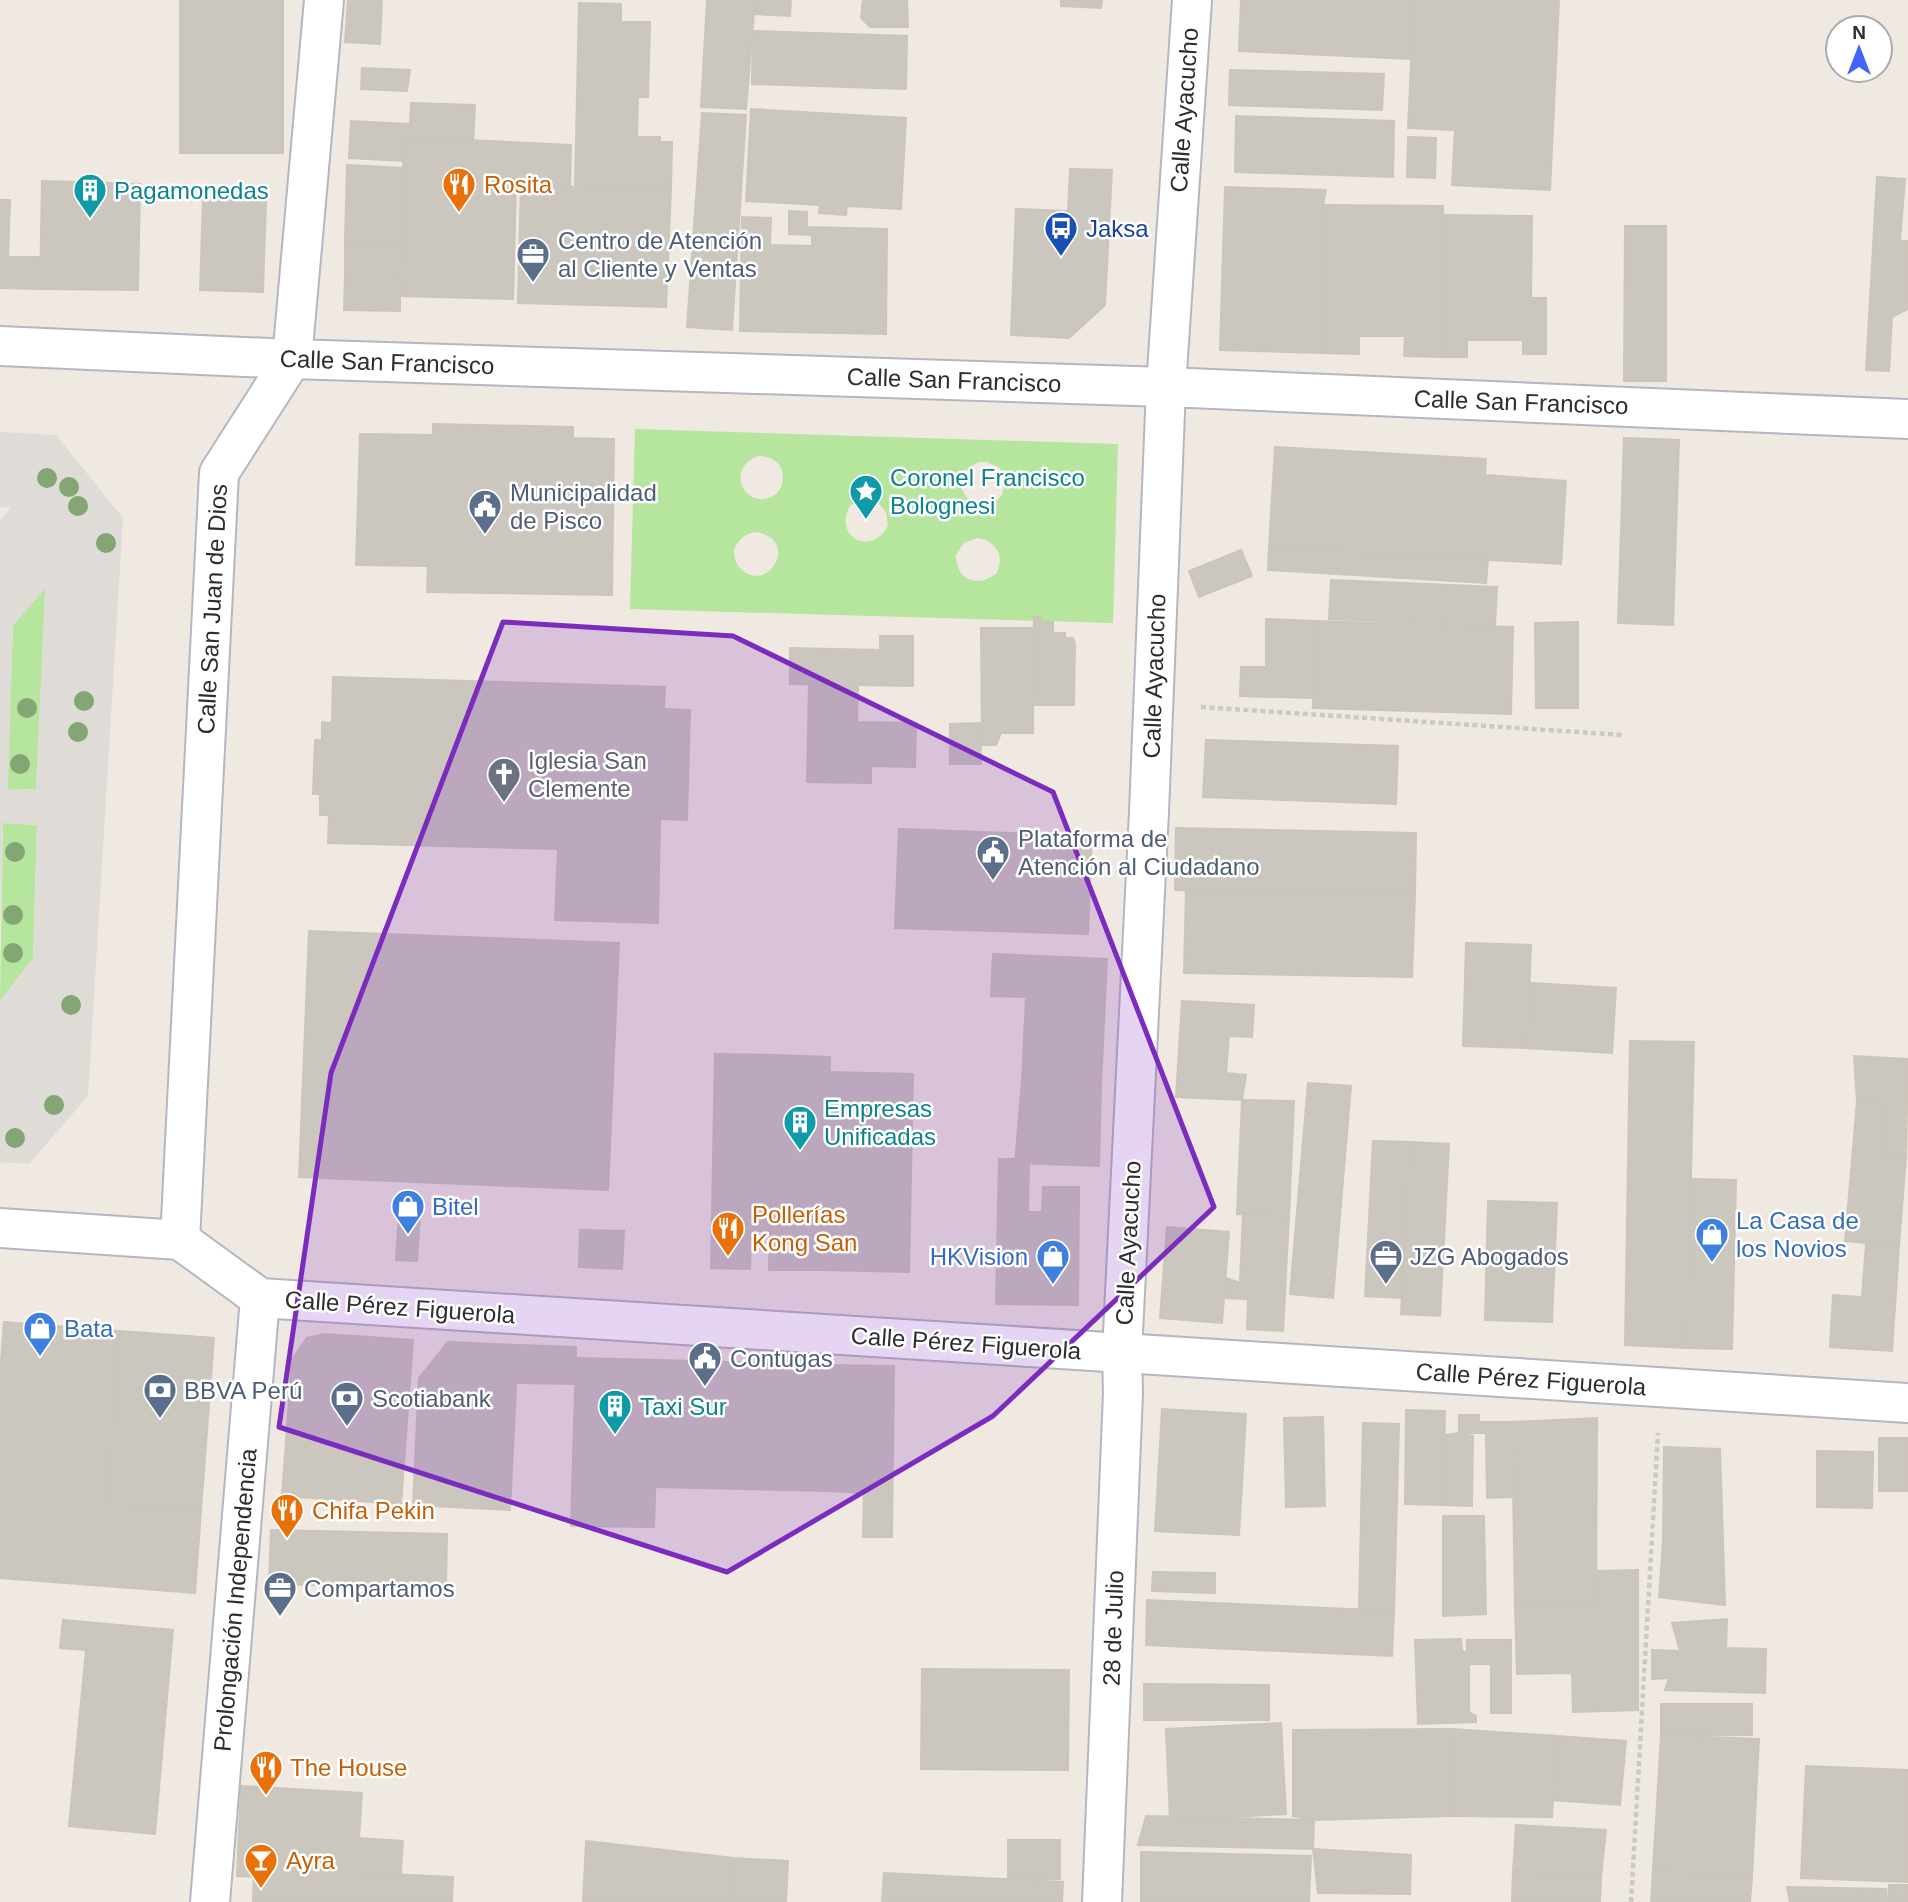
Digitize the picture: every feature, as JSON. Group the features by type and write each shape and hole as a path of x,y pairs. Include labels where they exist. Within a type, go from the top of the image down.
{"main road":[{"name":"Calle San Juan de Dios","path":"180,1240 219,473 292,359 324,0"},
{"name":"Calle Ayacucho","path":"1122,1353 1149,813 1166,387 1192,0"},
{"name":"Calle San Francisco","path":"0,346 292,359 1166,387 1908,419"},
{"path":"0,1228 180,1240"},
{"name":"Calle Pérez Figuerola","path":"180,1240 260,1298 1908,1403"},
{"name":"Prolongación Independencia","path":"210,1902 260,1298"},
{"name":"28 de Julio","path":"1102,1902 1123,1393 1122,1353"}],"path":[{"path":"1152,704 1623,735"},
{"path":"1631,1902 1661,1387"}],"highlighted area":[{"path":"503,622 733,636 1053,792 1214,1207 993,1416 727,1572 279,1427 331,1073"}],"green space":[{"path":"635,429 1118,444 1113,623 630,609","holes":["763,456 779,464 783,481 775,495 763,499 754,498 747,493 740,478 748,462","979,462 987,462 1000,468 1005,482 1002,495 991,503 981,505 972,502 962,487 962,478 968,469","863,499 877,501 886,512 888,526 881,536 864,542 850,534 846,526 850,506","755,532 769,536 776,544 776,562 762,575 752,576 742,570 736,561 734,550 748,534","977,538 984,539 997,550 999,568 996,574 989,578 975,581 964,576 957,564 956,555 964,543"]},
{"path":"46,587 36,789 7,790 13,625"},
{"path":"3,823 37,825 33,958 0,1001"}],"shaded area":[{"path":"0,432 56,435 123,518 88,1096 29,1164 0,1162 0,1001 33,958 37,825 3,823 0,929 0,521 11,508 0,507","holes":["45,589 36,789 8,790 13,625"]}],"building":[{"path":"180,0 283,0 283,153 180,153"},
{"path":"348,0 382,0 380,44 345,42"},
{"path":"707,0 755,0 746,109 701,107"},
{"path":"756,0 791,0 790,16 755,14"},
{"path":"863,0 907,0 908,27 870,27 861,18"},
{"path":"1061,0 1102,0 1101,8 1061,6"},
{"path":"1241,0 1414,0 1412,59 1239,51"},
{"path":"1414,0 1559,0 1550,190 1452,185 1455,130 1408,128"},
{"path":"579,3 621,4 621,22 650,22 648,97 638,97 637,137 660,137 660,142 672,142 671,189 575,187"},
{"path":"753,31 907,36 906,89 752,84"},
{"path":"362,68 410,70 407,91 361,89"},
{"path":"1230,70 1384,74 1382,110 1229,105"},
{"path":"411,103 475,105 473,141 404,137 403,161 349,158 351,121 410,124"},
{"path":"751,109 906,118 901,209 847,206 846,215 819,213 820,205 746,201"},
{"path":"702,113 746,115 732,330 687,327"},
{"path":"1236,116 1394,121 1393,177 1235,172"},
{"name":"Rosita","path":"404,137 571,145 570,185 516,183 513,299 402,296 400,274"},
{"path":"1408,137 1436,138 1435,178 1407,177"},
{"path":"347,165 405,168 401,243 345,242"},
{"name":"Jaksa","path":"1070,169 1112,170 1105,305 1069,338 1011,335 1016,209 1068,211"},
{"path":"1877,177 1905,179 1900,241 1908,241 1908,309 1892,317 1889,371 1866,370"},
{"name":"Pagamonedas","path":"42,181 140,184 138,290 40,289"},
{"path":"521,183 671,189 666,307 518,303"},
{"path":"1225,187 1326,190 1323,205 1322,353 1220,350"},
{"path":"203,199 266,201 263,292 200,290"},
{"path":"0,200 10,200 8,257 40,257 40,289 0,288"},
{"path":"1323,205 1443,206 1442,357 1404,356 1405,336 1359,336 1359,354 1322,353"},
{"path":"789,211 807,212 807,227 887,229 886,334 740,331 742,217 771,218 770,245 812,246 812,235 789,234"},
{"path":"1443,215 1532,216 1531,298 1546,298 1546,354 1523,354 1523,340 1467,340 1467,357 1442,357"},
{"path":"1625,226 1666,226 1666,381 1624,381"},
{"path":"345,242 401,243 400,274 345,274"},
{"path":"345,274 400,274 400,311 344,310"},
{"name":"Municipalidad de Pisco","path":"433,424 573,427 573,438 614,439 612,595 427,592 428,566 356,565 360,434 433,435"},
{"path":"1624,438 1679,440 1673,625 1618,623"},
{"path":"1275,447 1486,459 1485,475 1566,481 1561,564 1269,547"},
{"path":"1269,547 1488,560 1486,583 1268,570"},
{"path":"1241,550 1252,576 1199,597 1189,571"},
{"path":"1331,580 1497,587 1495,625 1329,619"},
{"path":"1034,617 1041,617 1041,622 1053,622 1053,633 1065,633 1065,638 1073,638 1074,705 1033,705"},
{"path":"1266,619 1316,621 1313,698 1240,696 1241,667 1266,667"},
{"path":"1316,621 1513,627 1511,714 1313,708"},
{"path":"1578,622 1578,708 1536,708 1535,623"},
{"path":"981,628 1033,628 1033,733 1001,733 996,745 982,745"},
{"path":"880,636 913,636 913,686 790,684 790,648 880,650"},
{"name":"Iglesia San Clemente","path":"333,677 665,687 664,709 690,710 687,820 660,819 658,923 555,920 558,849 328,843 329,815 320,815 320,794 313,794 315,740 322,740 322,722 332,723"},
{"path":"809,685 858,686 857,722 916,723 915,767 871,766 871,783 807,782"},
{"path":"980,723 981,764 950,764 950,724"},
{"path":"1206,740 1398,746 1396,804 1203,797"},
{"path":"1176,828 1416,833 1415,895 1175,890"},
{"name":"Plataforma de Atención al Ciudadano","path":"899,829 1092,836 1088,934 895,928"},
{"path":"1186,890 1415,895 1412,977 1184,973"},
{"path":"309,931 619,943 608,1190 299,1177"},
{"path":"1466,943 1531,945 1527,1048 1463,1046"},
{"path":"993,954 1107,959 1101,1085 1022,1081 1026,997 991,996"},
{"path":"1531,983 1616,988 1612,1053 1527,1048"},
{"path":"1182,1001 1254,1005 1252,1037 1229,1036 1226,1073 1246,1075 1242,1100 1176,1097"},
{"path":"1630,1041 1694,1042 1687,1348 1625,1345"},
{"path":"715,1054 773,1055 770,1231 751,1231 750,1269 711,1268"},
{"name":"Empresas Unificadas","path":"773,1055 830,1057 826,1270 769,1270"},
{"path":"1854,1056 1908,1059 1906,1156 1882,1154 1886,1104 1857,1101"},
{"path":"830,1072 913,1074 909,1272 826,1270"},
{"path":"1022,1081 1101,1085 1099,1166 1015,1163"},
{"path":"1308,1083 1351,1086 1333,1298 1290,1294"},
{"path":"1242,1100 1294,1101 1289,1217 1237,1214"},
{"path":"1857,1101 1886,1104 1882,1154 1906,1156 1899,1246 1845,1241"},
{"path":"1373,1141 1410,1142 1402,1298 1365,1296"},
{"path":"1410,1142 1449,1144 1440,1316 1401,1314"},
{"path":"999,1159 1029,1159 1028,1212 1042,1212 1043,1187 1079,1187 1078,1305 996,1304"},
{"name":"La Casa de los Novios","path":"1691,1179 1736,1180 1732,1349 1687,1348"},
{"path":"1488,1201 1557,1203 1552,1322 1485,1320"},
{"name":"Bitel","path":"399,1212 420,1213 417,1261 396,1260"},
{"path":"1243,1213 1289,1217 1283,1331 1247,1329 1248,1299 1226,1298 1226,1278 1240,1283"},
{"path":"1167,1227 1229,1232 1222,1323 1160,1318"},
{"path":"580,1230 624,1231 622,1269 579,1267"},
{"path":"1866,1244 1899,1246 1892,1351 1830,1347 1833,1295 1862,1297"},
{"path":"4,1322 120,1331 107,1503 201,1510 195,1593 0,1578 0,1374"},
{"name":"BBVA Perú","path":"120,1331 214,1338 201,1510 107,1503"},
{"name":"Scotiabank","path":"324,1334 413,1340 401,1504 282,1496 292,1359 307,1338"},
{"path":"448,1342 518,1345 510,1510 413,1505 419,1378"},
{"path":"518,1345 576,1347 575,1384 516,1383"},
{"name":"Taxi Sur","path":"576,1358 659,1360 654,1527 571,1526"},
{"path":"659,1360 829,1365 826,1491 655,1487"},
{"path":"829,1365 894,1366 892,1537 863,1537 864,1493 826,1491"},
{"path":"1162,1409 1246,1414 1239,1535 1155,1531"},
{"path":"1406,1410 1445,1411 1443,1505 1405,1504"},
{"path":"1459,1415 1479,1415 1479,1422 1512,1422 1512,1497 1487,1498 1486,1433 1459,1433"},
{"path":"1323,1417 1325,1506 1286,1507 1284,1418"},
{"path":"1597,1418 1596,1605 1515,1607 1512,1422"},
{"path":"1363,1423 1399,1424 1394,1611 1359,1610"},
{"path":"1459,1433 1473,1436 1472,1506 1443,1505 1445,1435"},
{"path":"1879,1438 1908,1438 1908,1491 1879,1491"},
{"path":"1664,1447 1720,1449 1725,1605 1659,1597 1663,1542"},
{"path":"1817,1451 1873,1452 1872,1508 1817,1507"},
{"path":"1443,1516 1484,1516 1486,1614 1443,1616"},
{"path":"271,1530 447,1534 446,1588 269,1584"},
{"path":"1638,1570 1638,1710 1573,1712 1572,1673 1517,1674 1515,1607 1596,1605 1595,1571"},
{"path":"1153,1572 1215,1573 1215,1593 1152,1591"},
{"path":"1147,1600 1394,1611 1392,1656 1146,1645"},
{"path":"1727,1619 1726,1648 1766,1649 1765,1693 1665,1690 1669,1678 1652,1679 1652,1650 1680,1651 1672,1623"},
{"path":"63,1620 173,1630 155,1834 69,1826 86,1650 60,1648"},
{"path":"1461,1639 1462,1651 1467,1653 1467,1640 1511,1640 1511,1713 1491,1713 1491,1664 1469,1664 1469,1712 1476,1716 1476,1722 1418,1724 1415,1640"},
{"path":"922,1669 1069,1670 1068,1770 921,1769"},
{"path":"1144,1684 1269,1685 1269,1720 1144,1720"},
{"path":"1661,1704 1752,1704 1752,1735 1661,1735"},
{"path":"1281,1723 1286,1814 1170,1820 1166,1729"},
{"path":"1452,1729 1451,1816 1314,1820 1293,1816 1293,1730"},
{"path":"1452,1729 1557,1736 1552,1817 1451,1816"},
{"path":"1661,1735 1759,1739 1752,1877 1653,1870"},
{"path":"1557,1736 1626,1741 1620,1805 1552,1800"},
{"path":"1806,1766 1908,1770 1908,1882 1801,1878"},
{"path":"241,1786 362,1793 359,1838 403,1841 400,1885 237,1876"},
{"path":"1146,1816 1314,1820 1313,1849 1138,1845"},
{"path":"1516,1825 1606,1830 1601,1877 1513,1871"},
{"path":"1008,1840 1060,1840 1060,1879 1008,1879"},
{"path":"586,1841 733,1858 731,1902 583,1902"},
{"path":"1313,1849 1411,1855 1410,1894 1318,1893"},
{"path":"1141,1852 1311,1856 1309,1902 1141,1902"},
{"path":"733,1858 788,1861 786,1902 731,1902"},
{"path":"254,1868 453,1877 452,1902 253,1902"},
{"path":"1653,1870 1752,1877 1750,1902 1651,1902"},
{"path":"1513,1871 1601,1877 1600,1902 1512,1902"},
{"path":"884,1873 1063,1882 1062,1902 882,1902"},
{"path":"1889,1885 1908,1885 1908,1902 1888,1902"},
{"path":"1787,1887 1886,1889 1886,1902 1790,1902"}],"place":[{"name":"Rosita","path":"459,214"},
{"name":"Pagamonedas","path":"90,220"},
{"name":"Jaksa","path":"1061,258"},
{"name":"Centro de Atención al Cliente y Ventas","path":"533,284"},
{"name":"Coronel Francisco Bolognesi","path":"866,521"},
{"name":"Municipalidad de Pisco","path":"485,536"},
{"name":"Iglesia San Clemente","path":"504,804"},
{"name":"Plataforma de Atención al Ciudadano","path":"993,882"},
{"name":"Empresas Unificadas","path":"800,1152"},
{"name":"Bitel","path":"408,1236"},
{"name":"Pollerías Kong San","path":"728,1258"},
{"name":"La Casa de los Novios","path":"1712,1264"},
{"name":"HKVision","path":"1053,1286"},
{"name":"JZG Abogados","path":"1386,1286"},
{"name":"Bata","path":"40,1358"},
{"name":"Contugas","path":"705,1388"},
{"name":"BBVA Perú","path":"160,1420"},
{"name":"Scotiabank","path":"347,1428"},
{"name":"Taxi Sur","path":"615,1436"},
{"name":"Chifa Pekin","path":"287,1540"},
{"name":"Compartamos","path":"280,1618"},
{"name":"The House","path":"266,1797"},
{"name":"Ayra","path":"261,1890"}]}
